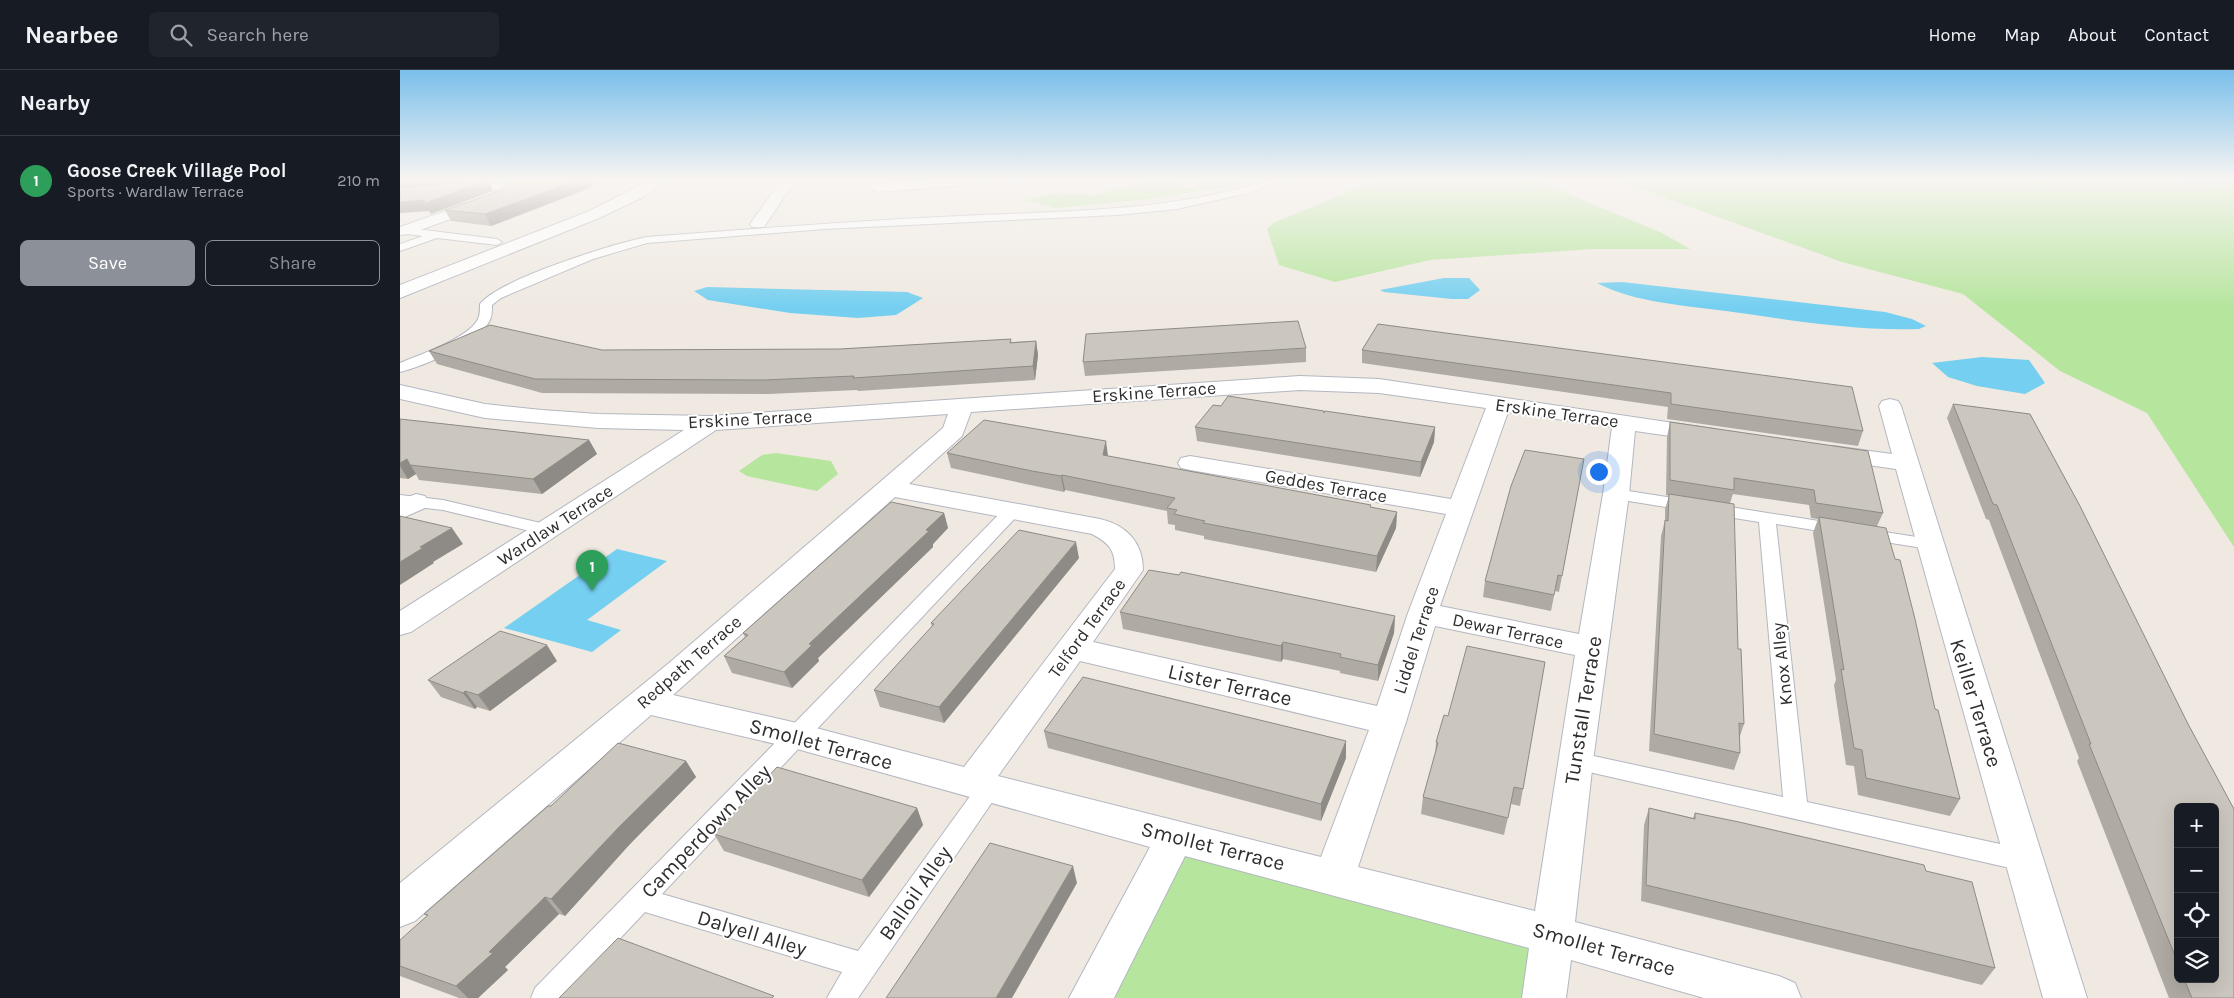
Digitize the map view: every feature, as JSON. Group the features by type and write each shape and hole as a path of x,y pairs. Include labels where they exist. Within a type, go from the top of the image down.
{"street":[{"path":"402,230 425,222"},
{"path":"400,280 547,222"},
{"path":"400,292 575,222"},
{"name":"Erskine Terrace","path":"400,392 485,411 542,417 598,421 710,423 1300,383 1379,386 1731,438"},
{"name":"Liddel Terrace","path":"1334,877 1389,722 1423,613 1499,404"},
{"name":"Redpath Terrace","path":"400,908 645,701 954,431 962,405"},
{"name":"Keiller Terrace","path":"1890,406 1929,544 2065,998"},
{"name":"Tunstall Terrace","path":"1544,998 1574,761 1616,494 1624,422"},
{"name":"Wardlaw Terrace","path":"400,625 710,423"},
{"path":"1808,449 1906,463"},
{"name":"Geddes Terrace","path":"1190,463 1462,509"},
{"name":"Telford Terrace","path":"889,488 1100,527 1117,536 1130,552 1129,570 1072,648 981,786"},
{"name":"Dewar Terrace","path":"1423,613 1592,648"},
{"name":"Lister Terrace","path":"1072,648 1389,722"},
{"name":"Smollet Terrace","path":"645,701 797,736 981,786 1552,934 1778,998"},
{"path":"1091,998 1176,836"}],"lane":[{"path":"400,368 446,348 474,332 484,320 486,304 497,295 593,254 621,245 647,240 824,226 901,222"},
{"path":"402,230 498,242"},
{"path":"400,248 436,235"},
{"path":"1616,494 1929,544"},
{"path":"405,504 443,505 547,530"},
{"name":"Camperdown Alley","path":"545,998 1012,511"},
{"name":"Knox Alley","path":"1768,518 1796,810"},
{"path":"1574,761 2024,860"},
{"name":"Balloil Alley","path":"842,998 981,786"},
{"name":"Dalyell Alley","path":"641,899 864,966"}],"green space":[{"path":"1636,222 1662,233 1690,249 1593,249 1430,260 1335,282 1279,265 1267,229 1273,223"},
{"path":"1732,222 2234,222 2234,547 2147,413 2060,371 1963,294 1842,262"},
{"path":"776,453 831,461 838,474 817,491 747,476 739,471 762,455"},
{"path":"1176,836 1552,935 1544,998 1091,998"}],"water":[{"path":"1444,278 1469,278 1480,290 1468,299 1452,299 1380,290"},
{"path":"1622,282 1885,312 1912,319 1926,326 1919,329 1895,329 1847,327 1798,321 1644,299 1612,290 1597,283"},
{"path":"707,287 907,292 923,298 896,315 858,318 790,313 708,300 694,291"},
{"path":"1982,357 2029,360 2045,383 2025,394 1977,386 1948,377 1932,363"},
{"path":"617,549 667,561 587,620 621,630 592,652 504,628"}],"building":[{"path":"1298,321 1306,348 1083,362 1086,334"},
{"path":"1378,324 1852,387 1863,431 1671,404 1671,393 1362,350"},
{"path":"490,325 602,350 840,349 1011,339 1010,343 1036,341 1033,366 853,378 854,376 764,380 535,379 429,351"},
{"path":"1228,396 1324,411 1324,413 1325,411 1435,427 1421,462 1195,427 1213,405 1221,406"},
{"path":"1953,404 2030,414 2080,506 2188,724 2234,809 2234,998 2192,998 2186,983 2219,983 2219,803 2174,803 2174,953 2089,744 2091,744 1997,505 1993,504"},
{"path":"400,419 589,440 533,479 410,465 407,459 400,463"},
{"path":"984,420 1106,441 1103,455 1371,505 1370,507 1397,512 1377,556 1203,523 1205,521 1174,514 1177,510 1167,508 1175,498 947,453"},
{"path":"1670,422 1868,451 1883,513 1816,503 1814,490 1734,478 1734,490 1670,480"},
{"path":"1525,450 1584,459 1562,576 1558,575 1554,595 1485,581 1511,486"},
{"path":"1669,494 1734,504 1738,649 1741,649 1744,724 1739,723 1740,753 1654,734 1665,520 1668,521"},
{"path":"891,502 944,513 926,530 929,531 809,644 812,645 784,672 724,656 748,635 743,633"},
{"path":"400,516 452,528 420,547 423,548 400,562"},
{"path":"1819,517 1886,528 1895,559 1900,560 1935,709 1938,710 1960,799 1866,778 1862,750 1854,748 1841,669 1844,670"},
{"path":"1019,530 1076,542 939,707 874,690 934,624 931,623"},
{"path":"1149,570 1179,575 1181,572 1395,616 1378,665 1340,657 1341,654 1283,642 1281,646 1120,612"},
{"path":"500,631 547,645 478,695 465,691 463,693 428,680"},
{"path":"1467,646 1545,662 1523,789 1514,787 1508,818 1423,797 1438,743 1436,742 1444,715 1448,716"},
{"path":"1083,677 1346,741 1321,804 1044,731"},
{"path":"618,743 686,761 619,827 551,899 545,897 489,952 493,953 456,986 400,966 400,940 428,915 424,914 548,806 551,806"},
{"path":"777,767 917,808 862,880 714,834"},
{"path":"1649,808 1695,819 1695,813 1739,822 1924,865 1926,871 1972,882 1995,968 1646,885"},
{"path":"990,843 1073,866 996,998 886,998"},
{"path":"618,938 774,996 772,998 559,998"}],"place":[{"name":"Goose Creek Village Pool","path":"592,591"}]}
